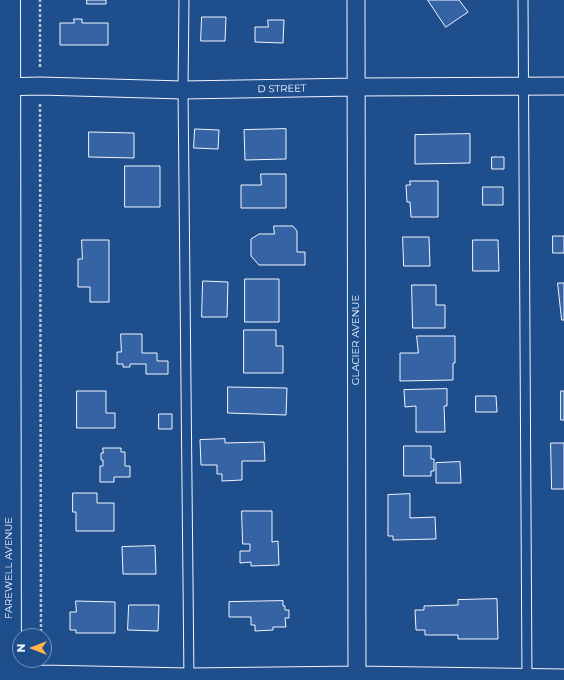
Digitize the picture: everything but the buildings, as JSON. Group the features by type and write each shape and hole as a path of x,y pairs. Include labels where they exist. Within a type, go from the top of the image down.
{"street":[{"name":"FAREWELL AVENUE","path":"6,675 4,87 9,0"},
{"name":"GLACIER AVENUE","path":"356,0 357,678"},
{"name":"D STREET","path":"4,87 40,86 183,90 564,86"},
{"path":"6,675 41,674 189,678 564,678"}],"lane":[{"path":"184,0 183,90 189,678"},
{"path":"523,0 527,679"}],"path":[{"path":"40,0 41,628"}]}
